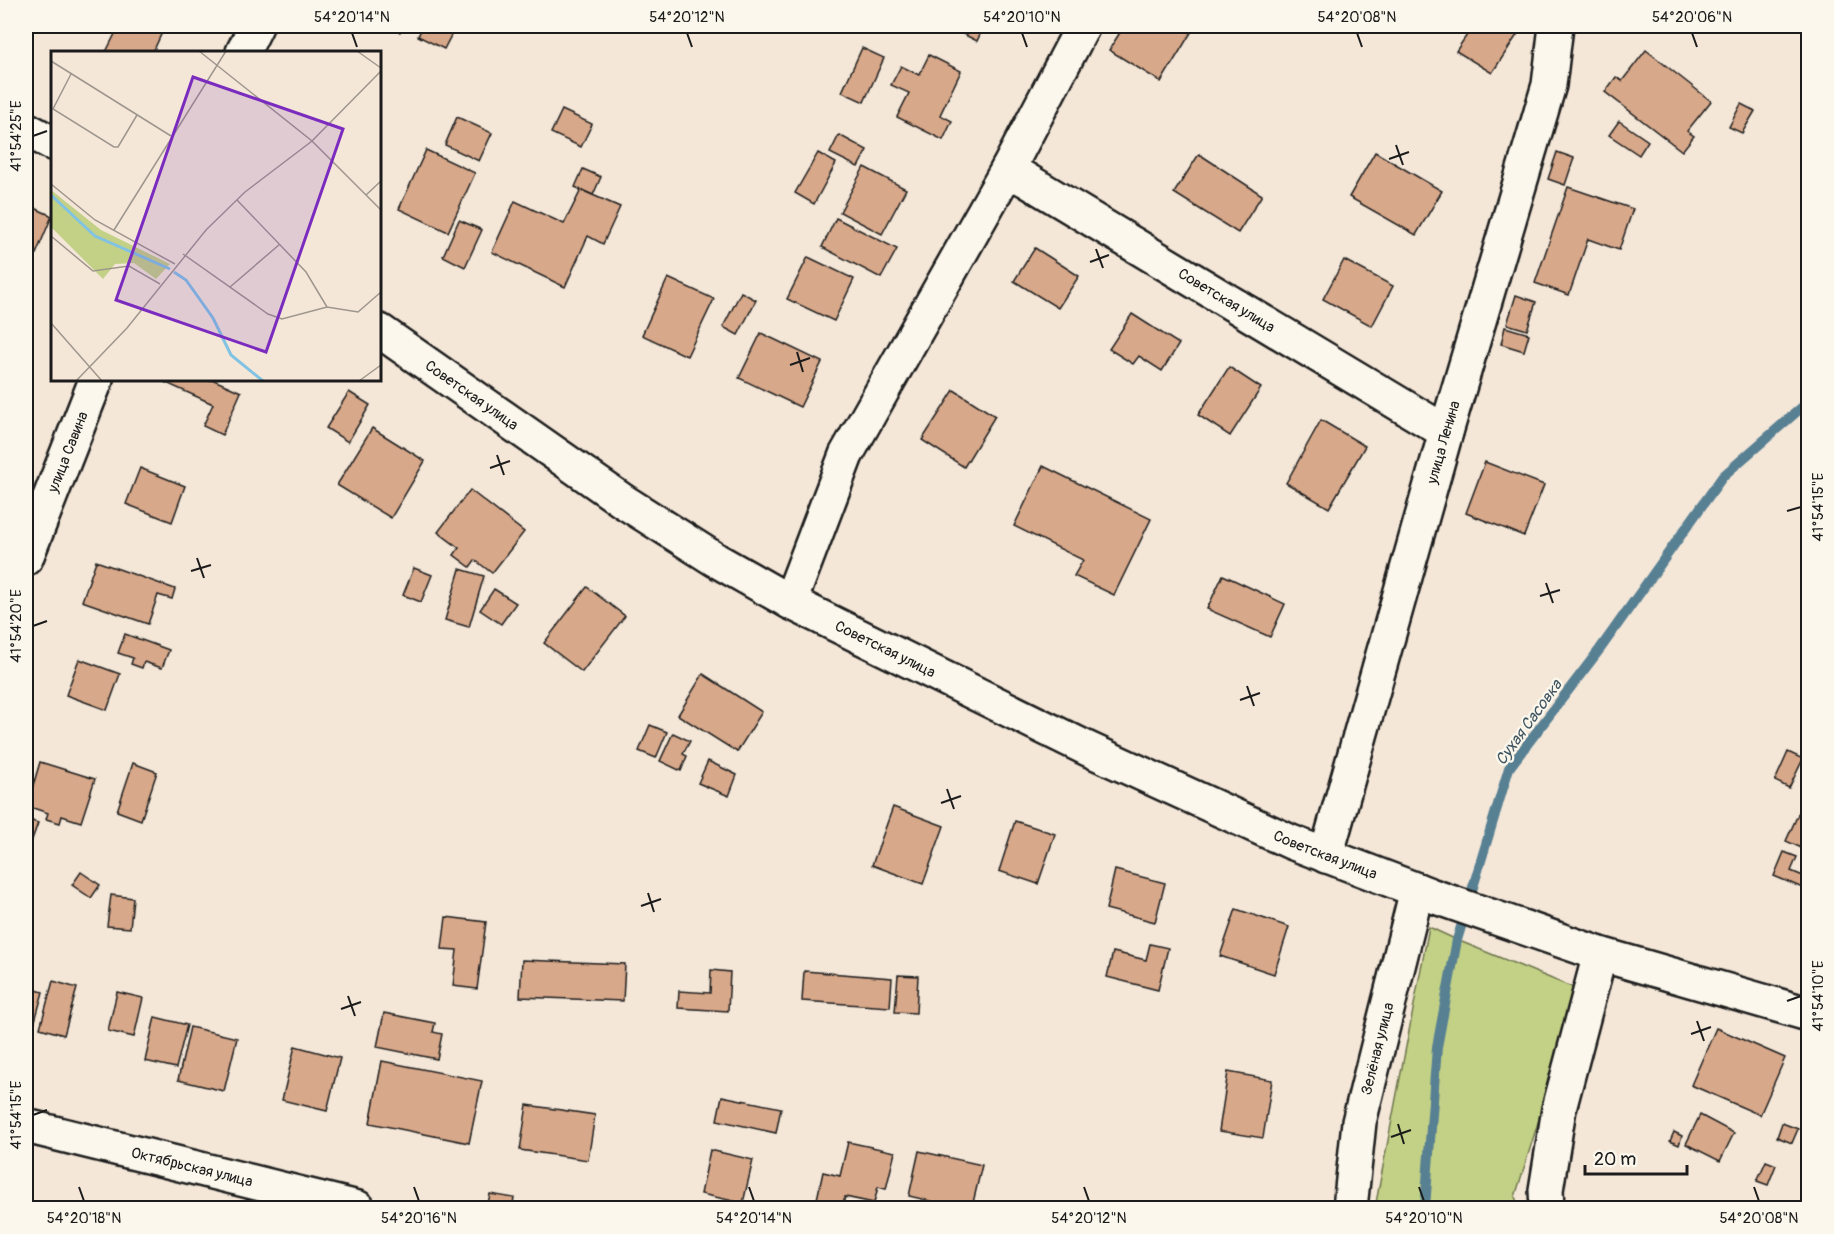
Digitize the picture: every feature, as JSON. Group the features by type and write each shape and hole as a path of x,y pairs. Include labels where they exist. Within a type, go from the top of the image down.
{"street":[{"path":"244,51 256,26"},
{"path":"790,602 846,455 1008,169 1083,26"},
{"name":"улица Ленина","path":"1326,856 1446,432 1549,85 1556,26"},
{"path":"26,129 51,142"},
{"name":"Советская улица","path":"1008,169 1446,432"},
{"name":"Советская улица","path":"381,331 623,501 716,560 790,602 1088,749 1326,856 1424,893 1600,954"},
{"name":"улица Савина","path":"26,558 96,381"},
{"name":"Зелёная улица","path":"1350,1209 1359,1122 1424,893"},
{"path":"1547,1209 1546,1190 1559,1109 1600,954 1809,1014"},
{"name":"Октябрьская улица","path":"26,1126 358,1209"}],"green space":[{"path":"1429,927 1579,990 1515,1197 1520,1208 1375,1208"}],"building":[{"path":"119,26 160,26 164,28 153,51 106,51"},
{"path":"388,26 404,26 400,32"},
{"path":"423,26 456,26 444,49 418,36"},
{"path":"947,26 984,26 977,41"},
{"path":"1124,26 1195,26 1161,82 1109,50"},
{"path":"1473,26 1523,26 1492,73 1456,51"},
{"path":"862,48 884,58 864,102 842,92"},
{"path":"1646,50 1711,101 1687,131 1694,136 1682,151 1605,92 1616,77 1622,81"},
{"path":"929,55 961,71 940,115 952,121 943,140 897,117 909,93 891,85 901,66 919,75"},
{"path":"1741,104 1755,111 1742,133 1729,127"},
{"path":"562,110 592,124 581,147 551,133"},
{"path":"457,117 492,133 479,161 445,145"},
{"path":"1619,121 1648,141 1639,155 1609,135"},
{"path":"839,135 867,150 858,167 830,153"},
{"path":"426,150 475,173 448,232 399,209"},
{"path":"1375,152 1442,191 1416,235 1349,197"},
{"path":"1557,152 1574,158 1565,185 1548,179"},
{"path":"818,153 836,163 814,204 795,193"},
{"path":"1199,154 1262,195 1238,233 1174,193"},
{"path":"864,167 906,189 882,234 840,212"},
{"path":"583,169 601,177 593,195 575,187"},
{"path":"1568,187 1633,209 1619,250 1588,239 1569,295 1535,283"},
{"path":"581,190 620,207 603,244 588,236 565,287 492,252 515,201 564,224"},
{"path":"26,204 51,216 51,218 31,266 26,264"},
{"path":"836,218 897,249 881,278 822,247"},
{"path":"459,220 482,230 465,267 443,256"},
{"path":"1035,248 1079,276 1058,308 1014,281"},
{"path":"808,257 854,279 834,321 787,299"},
{"path":"1344,260 1393,286 1372,326 1323,299"},
{"path":"668,278 714,299 687,356 642,335"},
{"path":"741,292 756,300 738,335 723,327"},
{"path":"1516,295 1536,302 1527,330 1507,324"},
{"path":"1132,314 1179,344 1162,371 1139,356 1133,364 1109,349"},
{"path":"1505,327 1529,334 1524,351 1501,344"},
{"path":"761,333 822,362 800,407 739,378"},
{"path":"1229,367 1261,388 1230,436 1198,415"},
{"path":"216,381 241,392 222,435 203,426 213,404 164,382"},
{"path":"954,390 995,416 964,467 922,440"},
{"path":"349,392 370,405 348,442 326,428"},
{"path":"1321,420 1365,446 1329,508 1286,483"},
{"path":"372,428 425,461 391,518 337,485"},
{"path":"1485,462 1544,485 1524,536 1466,513"},
{"path":"1043,466 1151,519 1114,595 1074,576 1083,560 1014,526"},
{"path":"140,468 185,486 172,522 126,504"},
{"path":"470,490 524,532 492,573 475,560 470,567 454,555 459,548 438,532"},
{"path":"96,561 175,589 172,599 158,595 148,624 82,601"},
{"path":"414,568 432,575 421,602 403,595"},
{"path":"460,569 484,576 469,627 445,620"},
{"path":"1223,575 1285,604 1270,637 1207,609"},
{"path":"587,587 625,616 582,672 544,643"},
{"path":"494,589 516,603 501,624 480,610"},
{"path":"125,634 169,650 162,668 144,662 142,668 131,664 133,658 118,653"},
{"path":"79,659 120,674 107,710 66,695"},
{"path":"703,674 762,712 737,752 678,715"},
{"path":"650,725 667,732 656,758 639,751"},
{"path":"673,733 690,741 683,754 687,756 681,771 660,761"},
{"path":"1788,752 1803,759 1789,788 1775,781"},
{"path":"708,761 737,775 729,796 698,783"},
{"path":"40,762 95,779 81,822 62,816 60,823 46,819 48,813 27,806"},
{"path":"133,763 157,772 141,820 117,811"},
{"path":"1804,801 1808,803 1808,851 1786,841"},
{"path":"893,807 944,826 923,884 872,865"},
{"path":"26,819 38,823 29,848 26,847"},
{"path":"1015,821 1055,834 1038,884 999,871"},
{"path":"1784,852 1797,857 1791,871 1808,878 1805,889 1774,876"},
{"path":"1115,870 1165,883 1155,922 1106,909"},
{"path":"81,872 100,885 91,898 72,885"},
{"path":"111,895 133,898 130,928 107,926"},
{"path":"1236,909 1289,927 1274,974 1220,956"},
{"path":"446,917 486,922 477,989 453,986 457,950 442,949"},
{"path":"1150,944 1168,948 1158,990 1107,977 1113,952 1146,960"},
{"path":"522,960 625,964 623,1001 520,997"},
{"path":"711,970 730,972 728,1011 678,1008 679,991 710,993"},
{"path":"804,971 892,978 890,1007 802,1001"},
{"path":"898,975 918,976 916,1013 895,1012"},
{"path":"53,981 77,988 64,1035 40,1028"},
{"path":"26,987 43,992 33,1028 26,1026"},
{"path":"117,992 143,998 134,1037 108,1031"},
{"path":"384,1013 435,1023 433,1032 442,1034 437,1059 377,1047"},
{"path":"155,1017 187,1025 176,1068 145,1061"},
{"path":"190,1027 237,1038 224,1091 178,1080"},
{"path":"1716,1028 1785,1058 1760,1115 1691,1085"},
{"path":"295,1046 340,1058 327,1111 282,1100"},
{"path":"382,1061 482,1081 469,1143 370,1123"},
{"path":"1228,1072 1272,1080 1263,1138 1219,1131"},
{"path":"722,1096 781,1108 776,1133 717,1120"},
{"path":"527,1105 595,1115 588,1160 520,1150"},
{"path":"1700,1115 1734,1133 1720,1161 1686,1144"},
{"path":"1782,1123 1798,1129 1792,1143 1777,1137"},
{"path":"1674,1132 1682,1136 1679,1145 1670,1141"},
{"path":"848,1142 895,1152 886,1189 878,1187 874,1203 845,1197 842,1208 815,1208 823,1172 840,1176"},
{"path":"1808,1149 1808,1173 1800,1169"},
{"path":"710,1150 753,1160 743,1203 701,1194"},
{"path":"919,1151 982,1165 972,1207 961,1204 959,1208 938,1208 939,1203 909,1196"},
{"path":"1766,1161 1776,1165 1768,1185 1757,1181"},
{"path":"490,1194 514,1198 512,1208 487,1208"}],"waterway":[{"name":"Сухая Сасовка","path":"1425,1208 1437,1047 1457,940 1509,768 1600,649 1723,476 1808,402"}]}
